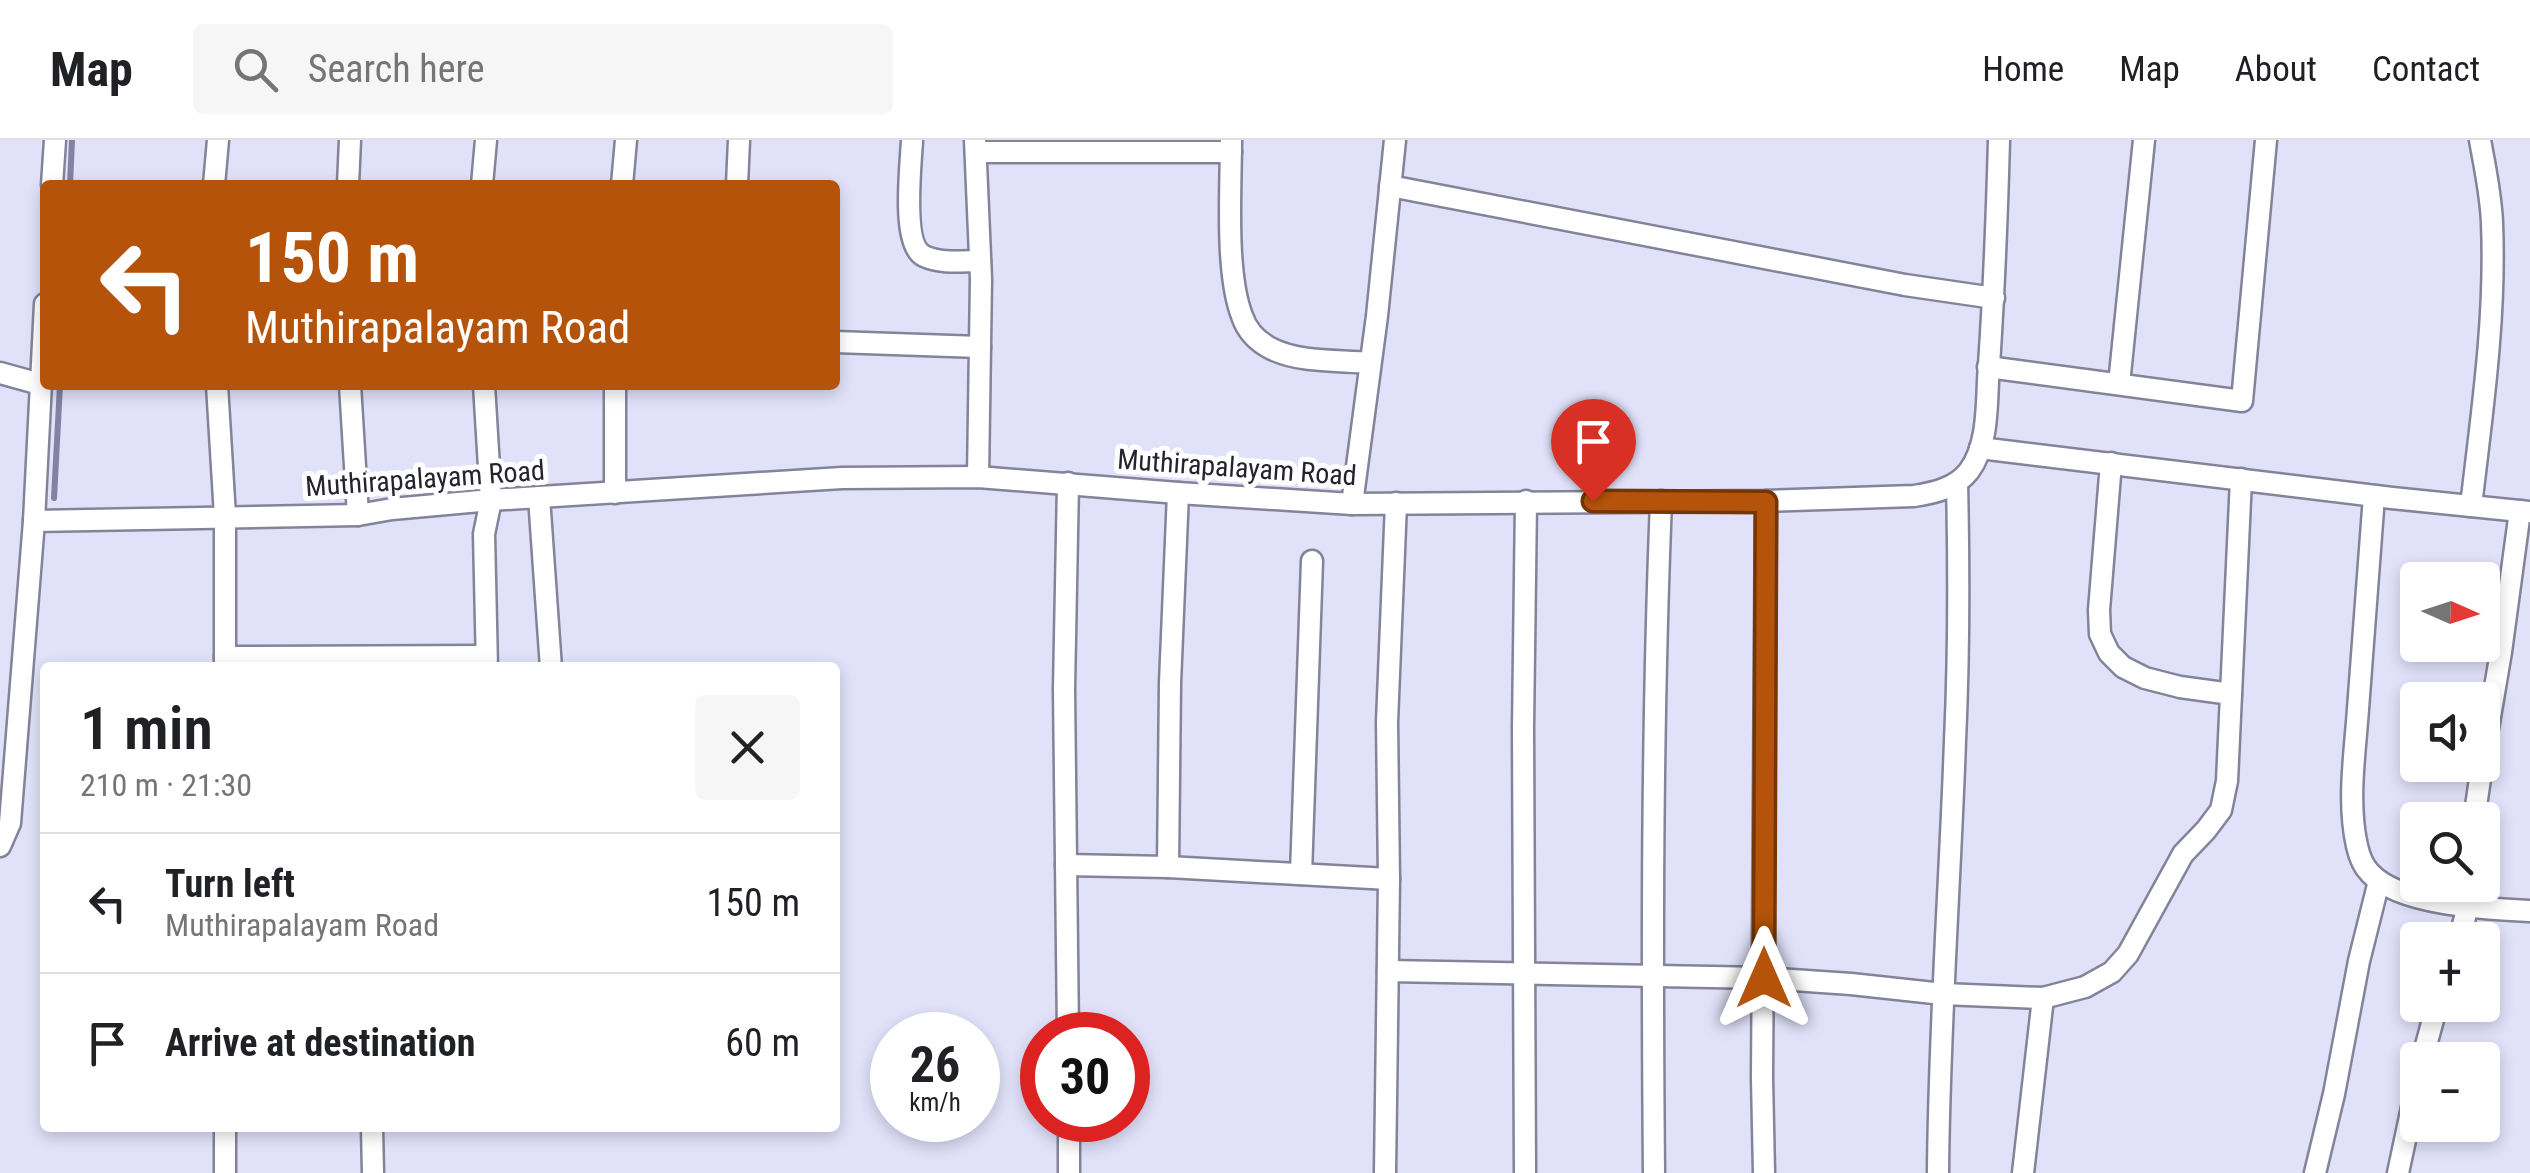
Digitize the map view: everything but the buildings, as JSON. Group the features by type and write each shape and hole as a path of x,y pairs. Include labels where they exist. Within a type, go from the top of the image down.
{"street":[{"path":"52,180 55,140"},
{"path":"214,180 218,140"},
{"path":"348,180 350,140"},
{"path":"482,180 486,140"},
{"path":"622,180 626,140"},
{"path":"737,180 739,140"},
{"path":"912,140 910,221 917,252 940,261 980,261"},
{"path":"1352,504 1395,140"},
{"path":"1938,1173 1956,737 1957,483 1970,470 1983,439 1994,298 1999,140"},
{"path":"2120,384 2144,140"},
{"path":"1988,367 2242,400 2266,140"},
{"path":"2471,506 2490,336 2492,275 2490,197 2480,140"},
{"path":"978,476 980,261 976,146 1231,146 1234,289 1242,318 1256,340 1295,356 1370,363"},
{"path":"1390,186 1994,298"},
{"path":"840,342 980,347"},
{"path":"0,372 40,384 34,521 10,823 0,846"},
{"path":"217,390 225,516 225,662 487,662 484,534 492,500 484,390"},
{"path":"350,390 358,515"},
{"path":"615,390 615,493"},
{"path":"1980,448 2525,511 2496,682"},
{"path":"2111,462 2098,610 2100,634 2109,653 2123,668 2146,678 2231,694"},
{"name":"Muthirapalayam Road","path":"34,521 358,515 492,500 842,478 978,476 1352,504 1766,502 1914,496 1957,483"},
{"path":"1388,971 1764,978 1943,994 2044,998 2085,987 2112,972 2128,954 2183,854 2221,810 2227,780 2241,479"},
{"path":"1068,483 1064,689 1068,1012"},
{"path":"1168,866 1178,493"},
{"path":"2374,496 2353,777 2354,819 2357,845 2368,872 2379,882 2400,891"},
{"path":"538,498 551,662"},
{"path":"1525,1173 1526,501"},
{"path":"1654,1173 1651,978 1660,501"},
{"path":"1764,1173 1766,502"},
{"path":"1386,1173 1387,722 1396,503"},
{"path":"1301,874 1312,561"},
{"path":"0,665 22,672"},
{"path":"1066,865 1168,866 1389,878"},
{"path":"2316,1173 2379,882"},
{"path":"2493,902 2530,911"},
{"path":"2023,1173 2044,998"},
{"path":"224,1173 225,1132"},
{"path":"372,1132 372,1173"},
{"path":"1068,1142 1069,1173"},
{"path":"2398,1173 2405,1142"}],"waterway":[{"path":"70,180 72,140"},
{"path":"54,498 60,390"}],"route":[{"path":"1593,501 1766,502 1764,978"}]}
